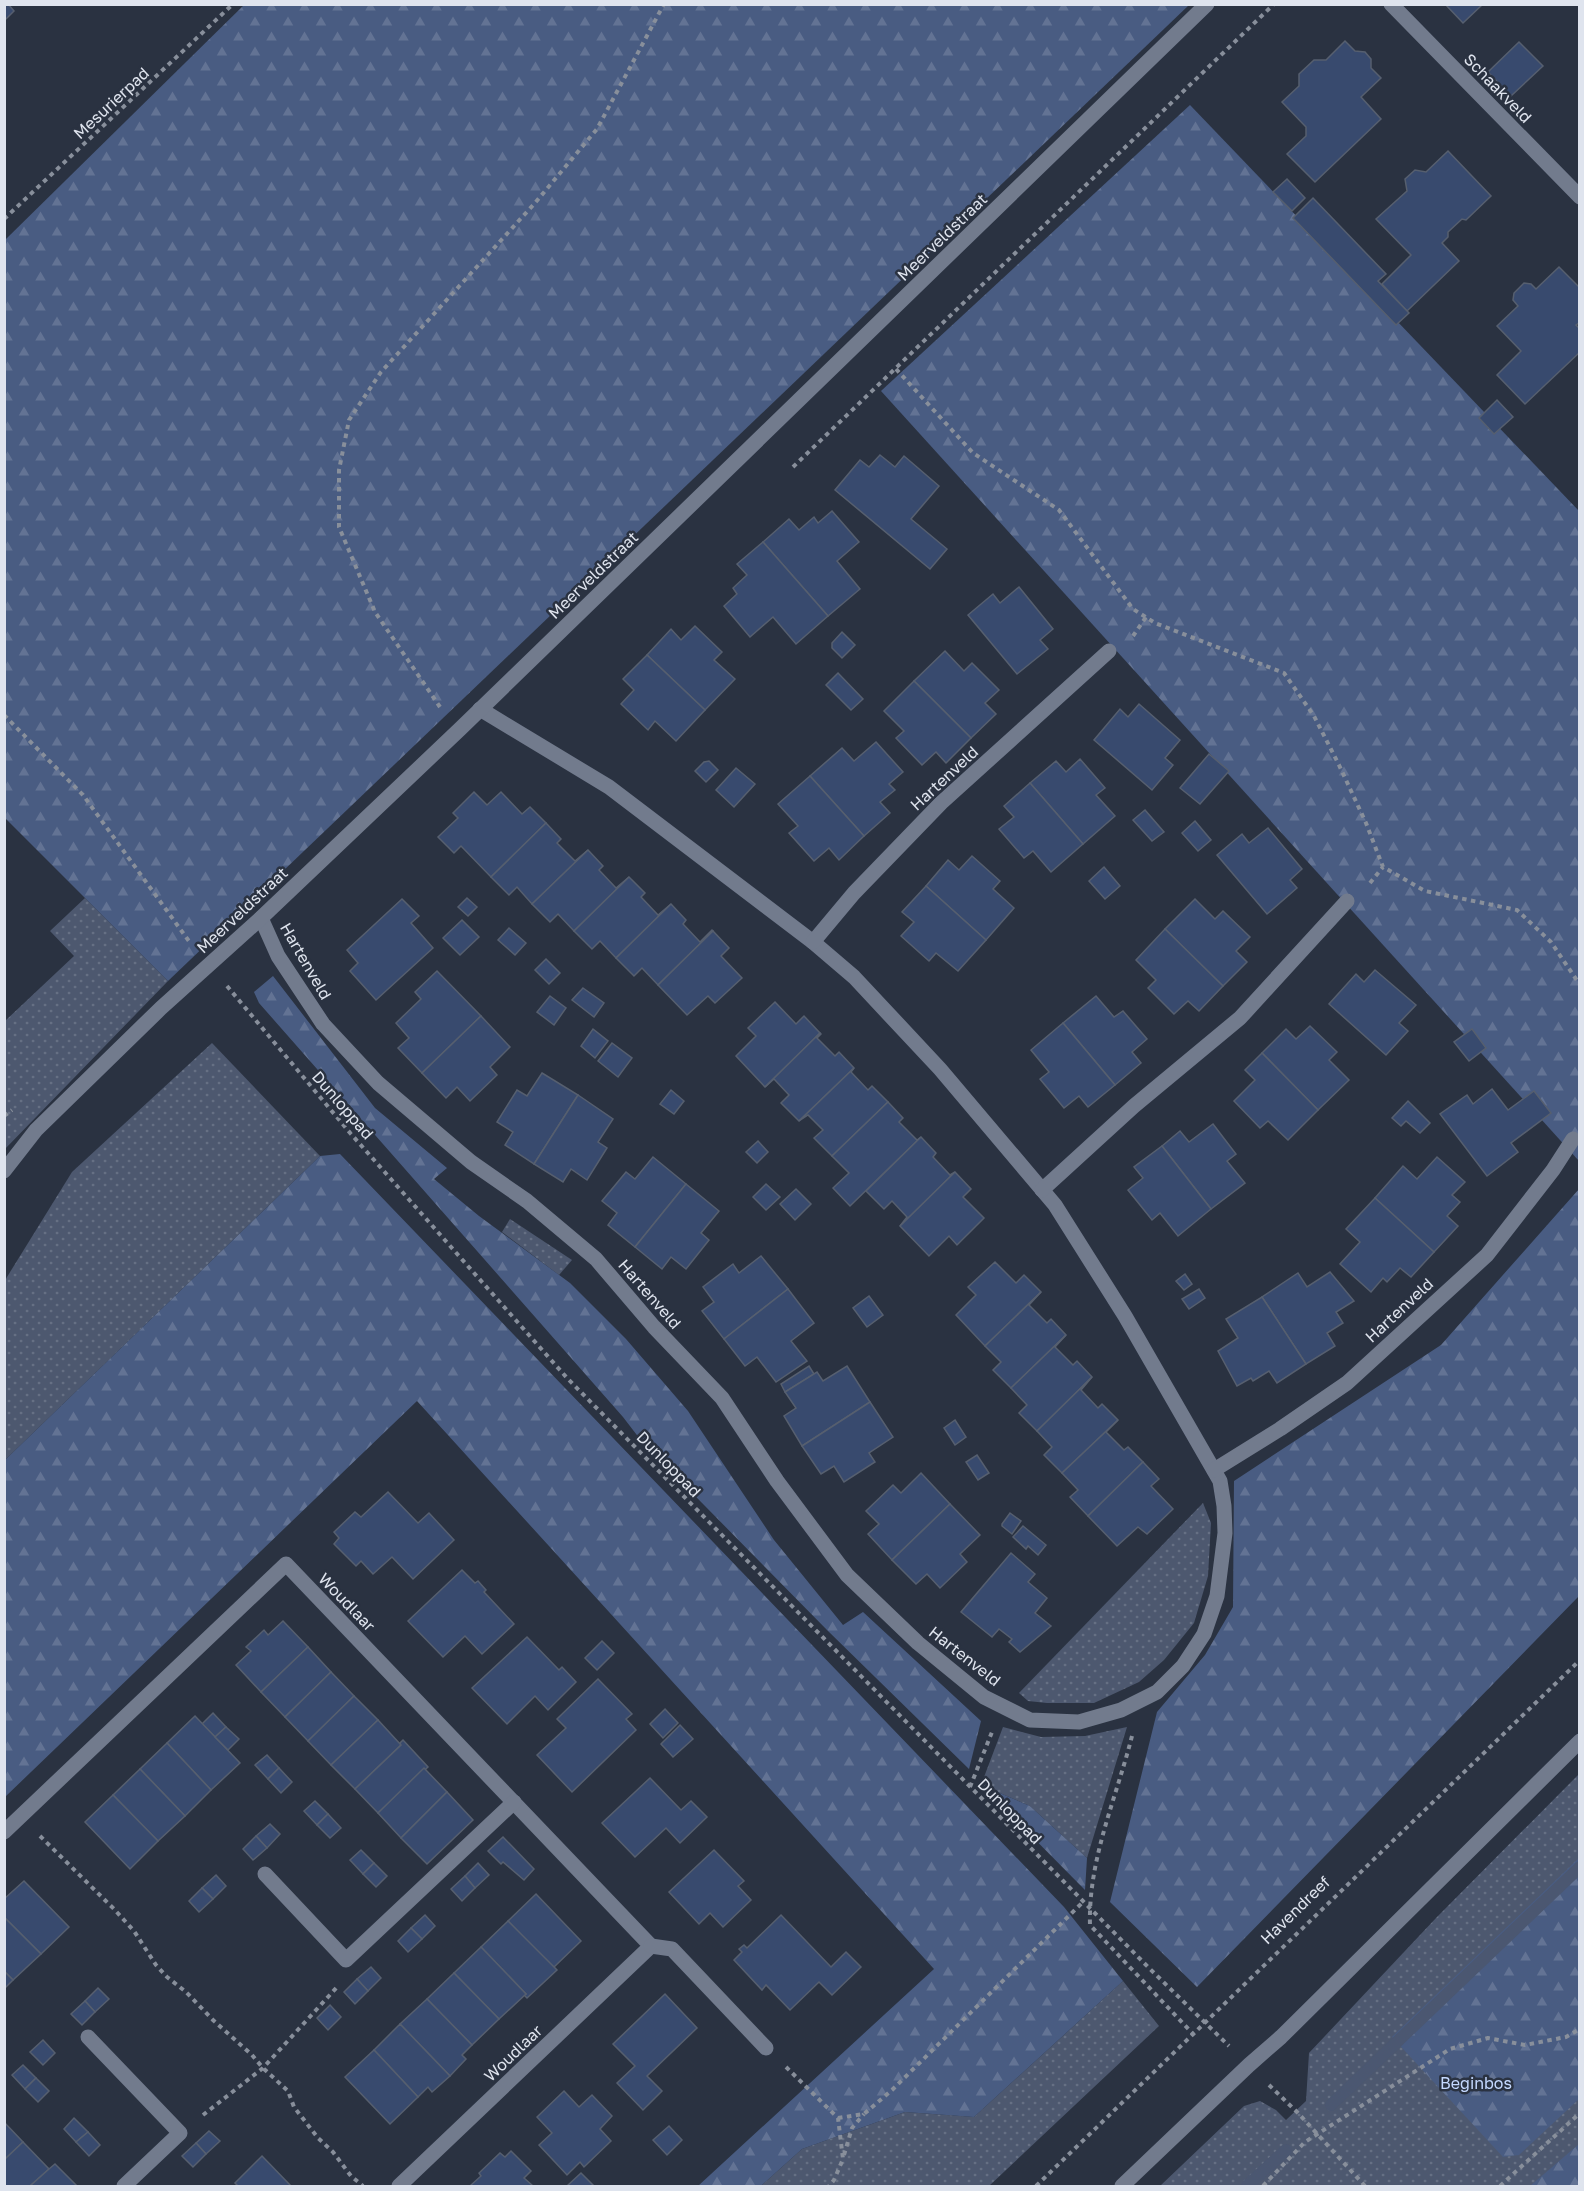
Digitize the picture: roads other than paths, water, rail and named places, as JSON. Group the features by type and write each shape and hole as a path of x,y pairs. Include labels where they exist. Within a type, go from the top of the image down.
{"street":[{"name":"Meerveldstraat","path":"4,1171 36,1130 161,1008 261,918 480,709 1207,4"},
{"name":"Schaakveld","path":"1391,4 1580,197"},
{"name":"Hartenveld","path":"813,942 854,893 940,803 1109,651"},
{"name":"Hartenveld","path":"261,918 278,956 323,1024 378,1083 471,1162 527,1200 596,1259 654,1327 722,1398 777,1481 846,1575 918,1643 984,1697 1030,1720 1079,1722 1121,1710 1156,1692 1183,1666 1204,1634 1217,1596 1222,1565 1224,1515 1220,1481 1125,1316 1055,1205 940,1069 855,977 813,942 609,787 480,709"},
{"path":"1042,1190 1134,1107 1240,1018 1347,901"},
{"name":"Hartenveld","path":"1214,1470 1280,1429 1347,1383 1414,1319 1487,1255 1553,1170 1573,1139"},
{"name":"Woudlaar","path":"4,1832 286,1564 651,1946 672,1949 766,2048"},
{"path":"1122,2187 1281,2037 1580,1741"},
{"path":"265,1874 346,1960 514,1802"},
{"name":"Woudlaar","path":"399,2187 651,1946"},
{"path":"88,2037 180,2133 124,2187"}],"waterway":[{"path":"1331,2105 1580,1867"},
{"path":"1247,2186 1286,2150"}],"park label":[{"name":"Beginbos","path":"1476,2083"}]}
